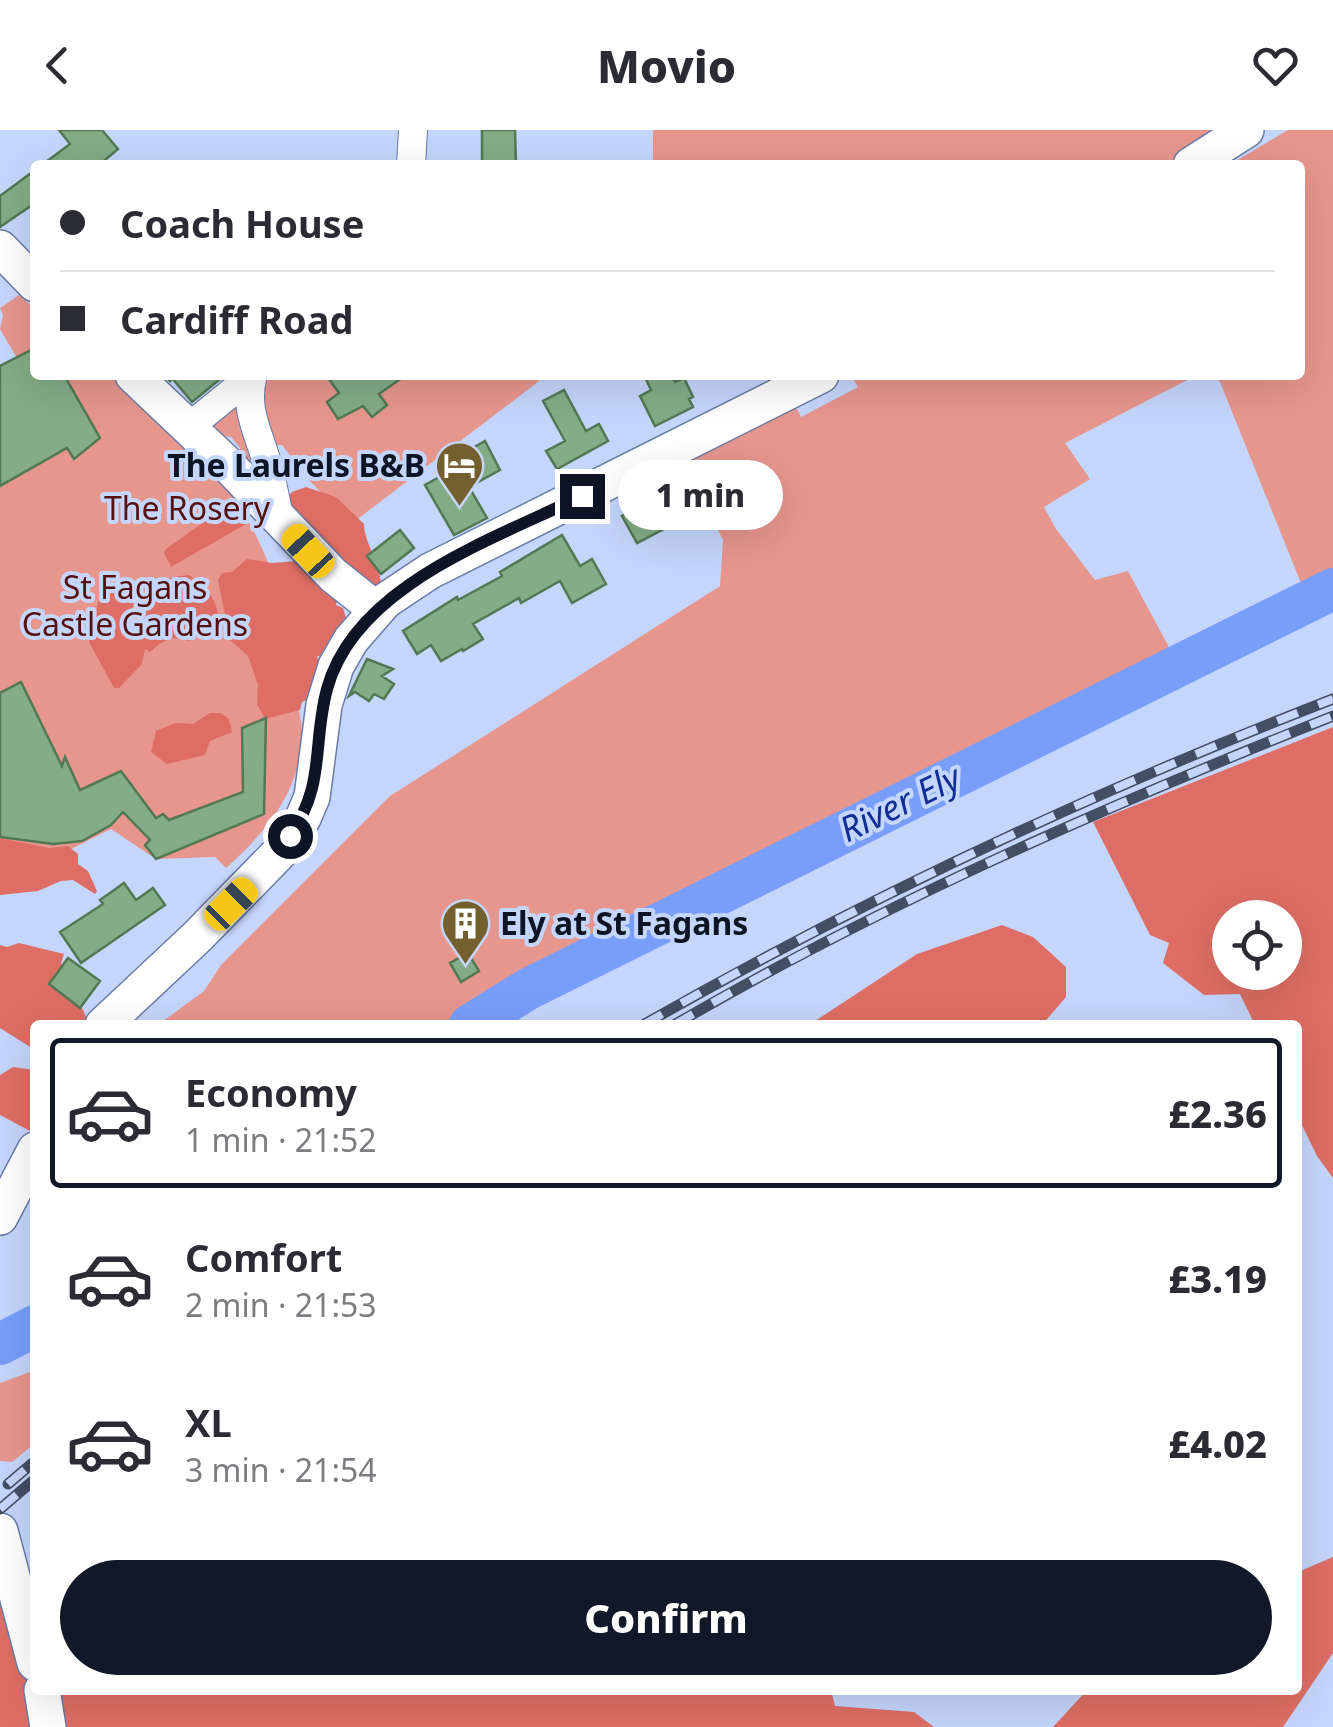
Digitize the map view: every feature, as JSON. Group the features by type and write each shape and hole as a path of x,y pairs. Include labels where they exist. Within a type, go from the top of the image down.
{"street":[{"path":"410,160 413,130"},
{"path":"1199,160 1246,130"},
{"path":"0,248 30,279"},
{"path":"138,380 189,426 333,575 377,610"},
{"path":"189,426 246,380"},
{"path":"251,380 251,422 268,466 280,521"},
{"path":"108,1020 260,875 303,818 312,797 330,680 352,640 397,591 812,380"},
{"path":"0,1217 30,1160"},
{"path":"0,1532 30,1644"},
{"path":"43,1695 48,1727"}],"green space":[{"path":"653,130 1223,130 1175,160 653,160"},
{"path":"1288,130 1333,130 1333,591 1309,603 1218,380 1305,380 1305,160 1237,160"},
{"name":"St Fagans Castle Gardens","path":"19,295 30,305 30,380 115,380 217,476 238,503 267,560 287,621 292,679 302,726 300,753 296,773 279,808 226,868 215,857 156,859 111,829 0,885 0,383 24,370 0,329 0,308"},
{"path":"265,380 540,380 351,524 282,445 273,445 258,413"},
{"path":"854,380 1187,380 1065,443 1090,479 1044,507 1095,580 1128,571 1177,662 640,910 515,977 474,1002 454,1020 165,1020 204,991 221,965 390,796 720,586 723,540 684,463 793,401 801,417 858,387"},
{"path":"229,403 240,406 258,473 238,454 240,448 231,437 220,436 211,428"},
{"path":"30,1372 30,1447 12,1462 0,1461 0,1383"}],"shaded area":[{"path":"306,487 336,497 364,524 381,583 378,588 339,590 336,605 343,608 347,621 323,657 317,656 321,670 313,697 302,702 300,710 265,719 257,704 258,685 248,656 230,640 218,580 222,573 232,572 247,559 272,563 298,561 285,499"},
{"path":"232,502 246,524 171,567 166,549"},
{"path":"189,575 212,597 218,628 189,641 173,639 150,652 145,649 142,664 119,688 114,688 90,644 86,625 95,616 100,594 115,585 135,594 125,618 130,626 137,622 153,588 167,579"},
{"path":"210,713 221,713 229,719 232,732 210,741 205,755 167,764 151,752 156,731 175,723 193,724"},
{"path":"1333,727 1333,1178 1302,1125 1302,1020 1253,1020 1240,994 1204,995 1163,963 1169,943 1150,935 1093,822"},
{"path":"0,838 49,848 68,846 78,854 78,864 88,871 97,891 95,894 73,880 38,891 0,895"},
{"path":"1002,925 1033,937 1066,967 1066,997 1046,1020 817,1020 917,954"},
{"path":"19,943 64,954 61,963 88,1020 30,1020 30,1047 0,1028 0,945"},
{"path":"13,1067 30,1069 30,1131 0,1115 0,1075"},
{"path":"1333,1557 1333,1653 1283,1727 1053,1727 1082,1695 1302,1695 1302,1570"},
{"path":"0,1576 30,1657 30,1695 44,1695 56,1727 0,1727"},
{"path":"62,1695 832,1695 835,1706 914,1712 934,1727 59,1727"}],"building":[{"path":"59,130 102,130 118,149 105,160 49,160 70,144"},
{"path":"482,130 515,130 516,160 482,160"},
{"path":"30,174 30,206 0,227 0,196"},
{"path":"30,351 30,380 67,380 100,438 74,459 67,448 0,486 0,366"},
{"path":"174,380 219,380 192,402"},
{"path":"330,380 399,380 379,394 387,405 372,417 363,406 338,419 327,402 339,393"},
{"path":"646,380 685,380 693,407 655,426 640,396 651,390"},
{"path":"564,390 586,431 599,424 608,441 557,469 546,451 565,441 543,401"},
{"path":"485,441 500,470 469,487 487,518 454,535 425,485 470,460 466,452"},
{"path":"674,494 687,517 637,543 622,516 639,506 642,511"},
{"path":"400,530 414,548 381,574 367,556"},
{"path":"562,535 580,566 592,559 606,584 572,603 560,581 473,624 483,639 463,651 441,661 431,645 417,654 403,631 457,597 458,600 502,576 500,572"},
{"path":"367,659 393,669 382,676 394,684 384,699 374,694 369,701 355,692 349,696"},
{"path":"21,682 62,766 65,757 80,790 121,771 156,818 163,814 169,820 243,792 242,728 266,718 264,814 156,859 145,845 150,840 123,812 111,825 82,841 53,844 0,837 0,693"},
{"path":"124,883 136,900 153,888 165,905 81,963 60,932 103,904 100,900"},
{"name":"Ely at St Fagans","path":"468,953 479,971 461,982 450,963"},
{"path":"68,958 100,981 80,1008 49,984"}],"waterway":[{"name":"River Ely","path":"478,1020 528,989 1333,589"},
{"name":"River Ely","path":"0,1344 30,1329"}],"railway":[{"path":"652,1020 811,933 982,849 1156,771 1333,699"},
{"path":"683,1020 834,937 998,858 1333,716"},
{"path":"8,1484 30,1465"},
{"path":"0,1509 30,1483"}],"place":[{"name":"The Laurels B&B","path":"460,508"},
{"name":"Ely at St Fagans","path":"465,966"}],"route":[{"path":"290,836 312,797 330,680 352,640 385,600 430,571 582,496"}],"park label":[{"name":"The Rosery","path":"187,509"}]}
